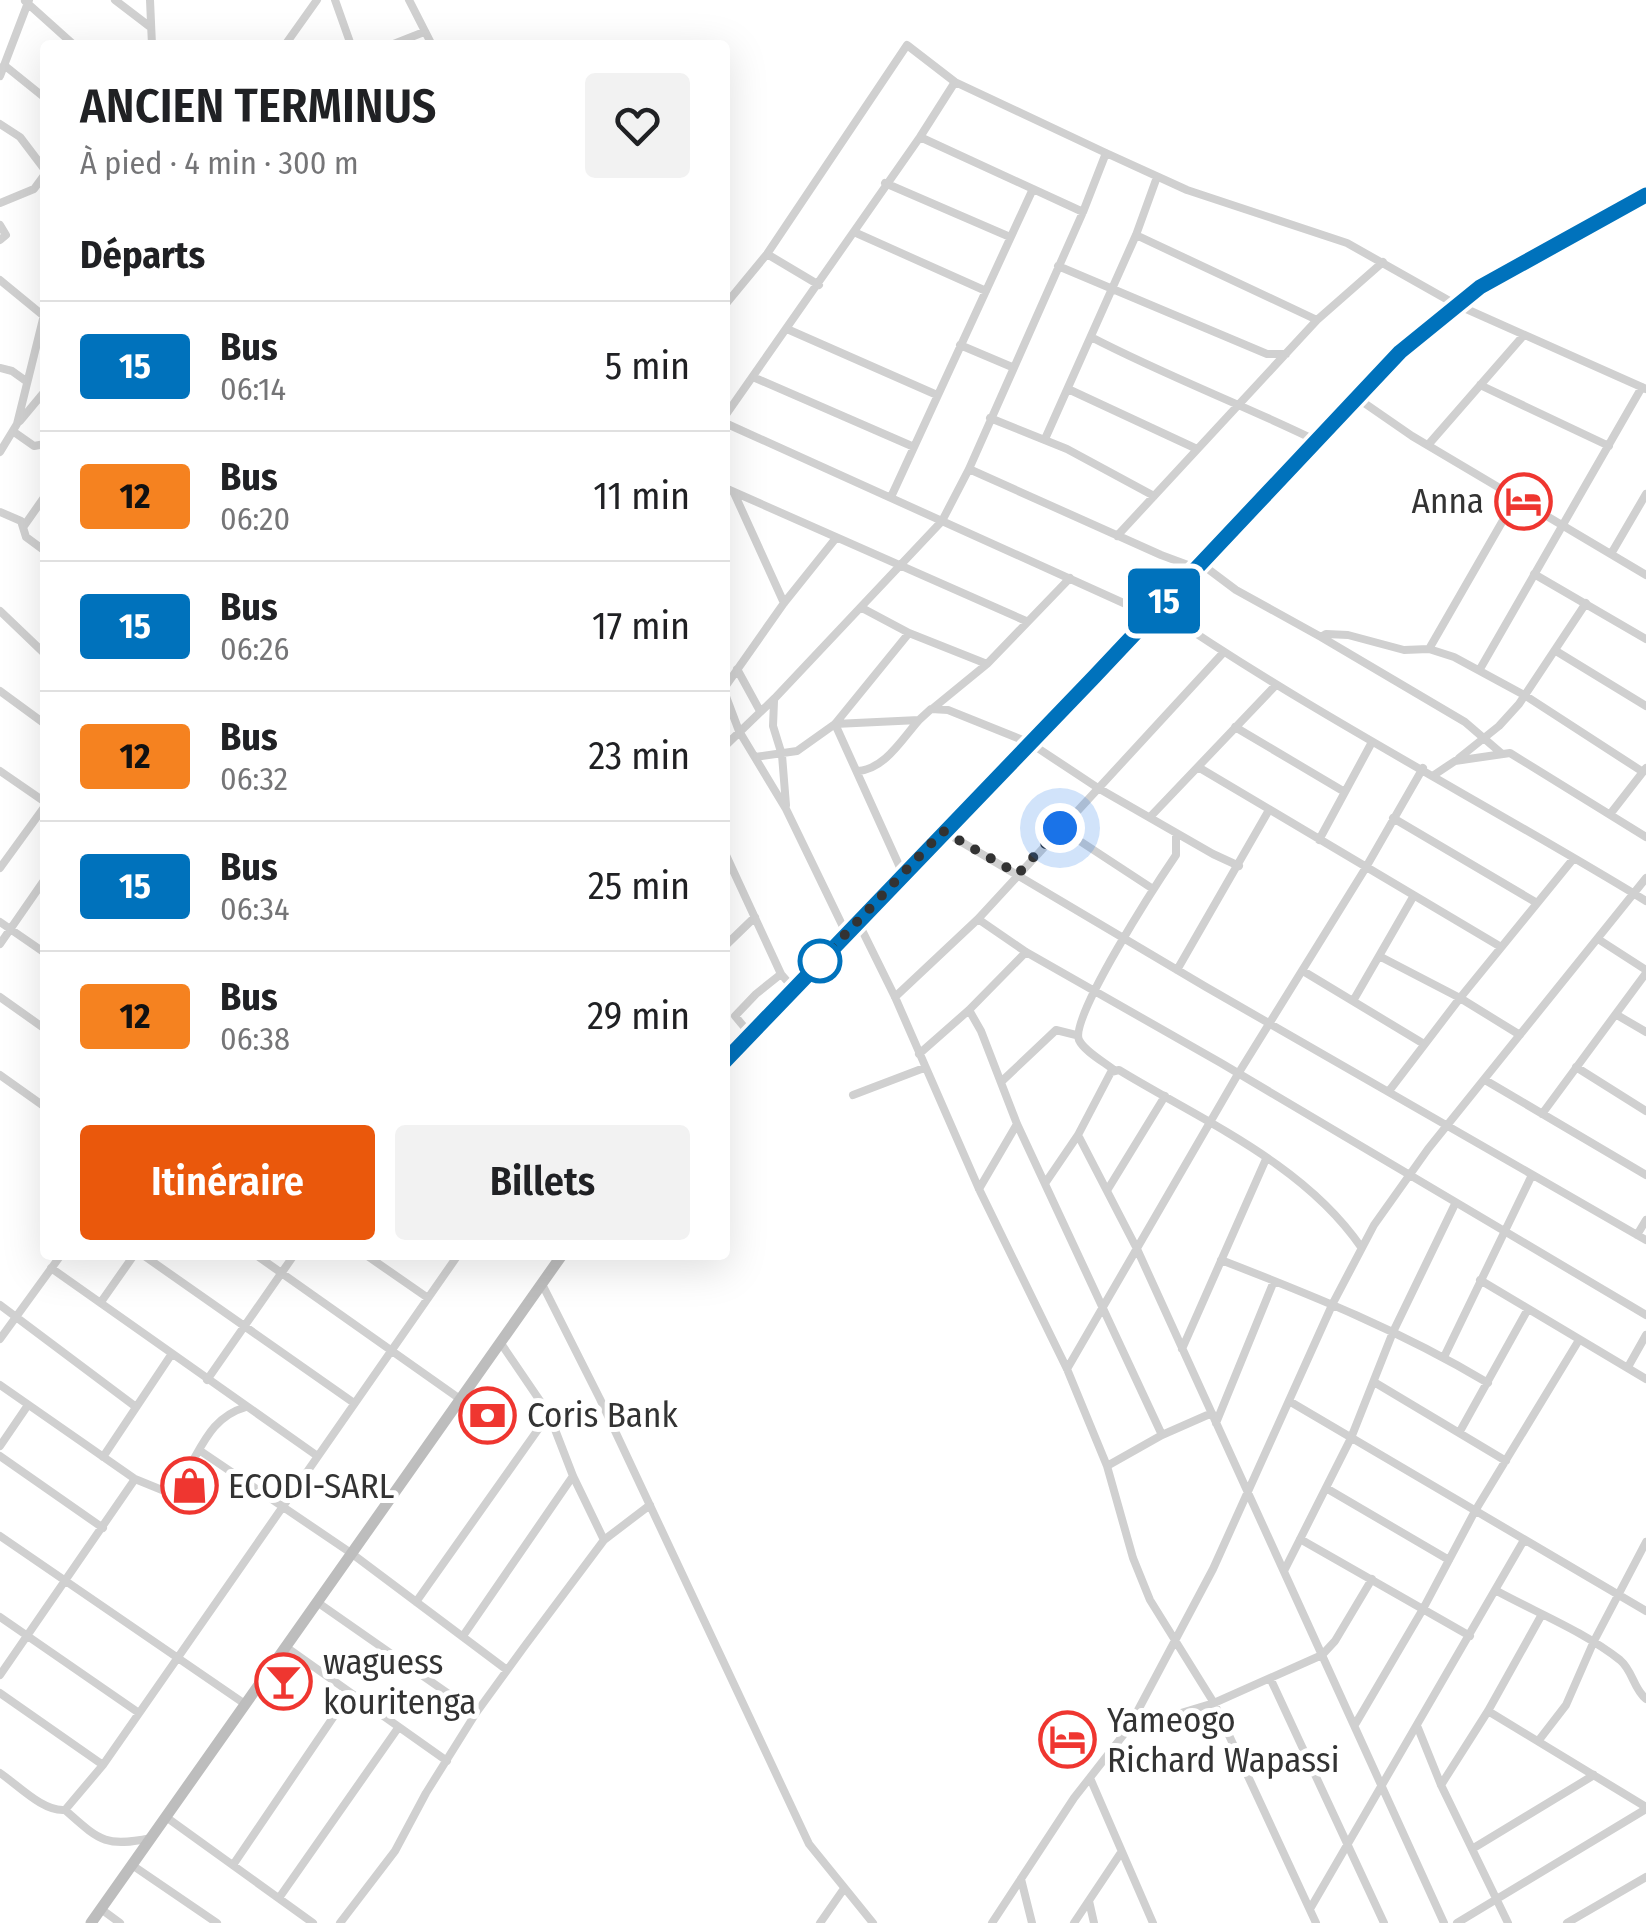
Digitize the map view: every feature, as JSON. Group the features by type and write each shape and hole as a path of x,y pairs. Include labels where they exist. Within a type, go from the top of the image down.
{"street":[{"path":"114,0 149,26"},
{"path":"150,0 151,40"},
{"path":"289,40 318,0"},
{"path":"335,0 349,40"},
{"path":"409,0 429,40"},
{"path":"0,76 27,1 69,40"},
{"path":"404,40 424,32"},
{"path":"730,299 767,254 906,44 955,82 1106,153 1222,202 1347,243 1456,304 1644,388 1480,669"},
{"path":"4,65 40,94"},
{"path":"730,413 955,82"},
{"path":"0,124 20,137 40,165"},
{"path":"920,138 1083,212"},
{"path":"730,741 942,522 1106,153"},
{"path":"1045,439 1136,235 1157,176"},
{"path":"0,203 34,189 40,180"},
{"path":"885,183 1010,237"},
{"path":"891,497 1032,191"},
{"path":"730,1055 1400,352 1456,304 1646,195"},
{"path":"0,225 6,234 0,240"},
{"path":"854,232 986,291"},
{"path":"1136,235 1317,320"},
{"path":"767,254 818,285"},
{"path":"1118,536 1317,320 1384,262"},
{"path":"1058,266 1266,354 1286,354"},
{"path":"0,280 40,312"},
{"path":"787,329 938,394"},
{"path":"13,431 40,330"},
{"path":"1428,445 1524,335"},
{"path":"1091,337 1160,373 1239,403 1315,440"},
{"path":"960,345 1012,367"},
{"path":"1266,354 1270,372"},
{"path":"0,368 12,371 26,382"},
{"path":"754,377 914,447"},
{"path":"1480,385 1609,446"},
{"path":"1068,389 1197,449"},
{"path":"0,452 40,397"},
{"path":"1357,398 1646,575"},
{"path":"990,418 1045,439 1154,496"},
{"path":"730,422 942,522 1154,612 1646,900"},
{"path":"0,429 13,431 34,446 40,445"},
{"path":"968,469 1118,536 1198,566 1433,702 1486,737 1501,753"},
{"path":"730,490 1026,621"},
{"path":"730,492 784,603"},
{"path":"1611,554 1646,494"},
{"path":"1429,649 1516,496"},
{"path":"24,526 40,503"},
{"path":"0,512 21,520 26,537 40,547"},
{"path":"730,683 784,603 836,538"},
{"path":"1534,574 1646,638"},
{"path":"858,771 870,770 886,757 919,720 987,664 1070,578"},
{"path":"1434,774 1486,737 1526,696 1586,604"},
{"path":"862,608 987,664"},
{"path":"1,613 40,649"},
{"path":"755,757 797,751 836,724 909,632"},
{"path":"1322,637 1348,635 1404,650 1429,649 1480,669 1508,689 1526,696 1644,770 1611,813"},
{"path":"1556,651 1646,706"},
{"path":"895,997 978,918 1223,653"},
{"path":"738,669 760,711"},
{"path":"1152,816 1275,686"},
{"path":"0,691 40,720"},
{"path":"775,698 774,726 782,755 786,810"},
{"path":"730,704 740,731 786,810 847,935"},
{"path":"931,709 948,710 1030,743 1098,788 1239,866"},
{"path":"836,724 919,720"},
{"path":"836,724 903,874"},
{"path":"1236,727 1343,791"},
{"path":"1319,840 1372,742"},
{"path":"1455,761 1501,753 1513,755 1646,837"},
{"path":"1198,767 1501,947"},
{"path":"1067,1369 1238,1074 1423,768"},
{"path":"0,771 40,800"},
{"path":"1177,970 1269,810"},
{"path":"0,868 40,811"},
{"path":"1393,818 1537,903"},
{"path":"1060,828 1153,889"},
{"path":"943,831 1641,1238 1646,1220"},
{"path":"1176,833 1176,855 1094,989 1076,1035 1081,1045 1114,1070 1210,1122 1266,1159 1336,1212 1361,1246"},
{"path":"0,845 11,853"},
{"path":"1389,1091 1574,858"},
{"path":"730,864 782,974 794,990"},
{"path":"992,1923 1128,1729 1214,1569 1361,1246 1409,1175 1646,878"},
{"path":"0,944 40,886"},
{"path":"1353,1001 1413,897"},
{"path":"730,941 755,917"},
{"path":"978,918 1026,952 1646,1315"},
{"path":"0,922 40,947"},
{"path":"858,922 979,1189 1067,1369 1107,1466 1150,1600 1214,1703 1316,1923"},
{"path":"1542,1114 1646,972 1598,939"},
{"path":"919,1054 1026,952"},
{"path":"1379,956 1520,1035"},
{"path":"1303,971 1424,1044"},
{"path":"750,1034 735,1016 782,974"},
{"path":"0,997 40,1025"},
{"path":"969,1010 982,1031 1017,1124 1162,1435"},
{"path":"1618,1015 1646,1032"},
{"path":"1000,1082 1056,1030 1076,1035"},
{"path":"1576,1067 1646,1111"},
{"path":"853,1095 924,1068"},
{"path":"1046,1182 1114,1070"},
{"path":"0,1075 40,1103"},
{"path":"1485,1080 1646,1175"},
{"path":"1108,1189 1164,1096"},
{"path":"979,1189 1017,1124"},
{"path":"1078,1135 1137,1250 1444,1923"},
{"path":"1182,1349 1266,1159"},
{"path":"1444,1356 1532,1175"},
{"path":"1284,1572 1351,1438 1393,1332 1456,1204"},
{"path":"0,1340 57,1260"},
{"path":"101,1302 130,1260"},
{"path":"151,1260 354,1403"},
{"path":"263,1260 460,1399"},
{"path":"207,1380 291,1260"},
{"path":"373,1260 428,1298"},
{"path":"0,1772 42,1803 57,1811 65,1810 178,1658 455,1260"},
{"path":"91,1923 559,1260"},
{"path":"1221,1260 1333,1303 1444,1356 1488,1383"},
{"path":"51,1268 316,1455"},
{"path":"1480,1280 1646,1379"},
{"path":"1107,1466 1162,1435 1214,1418 1274,1281"},
{"path":"542,1284 808,1844 874,1923"},
{"path":"0,1306 136,1408"},
{"path":"1458,1433 1528,1308"},
{"path":"1628,1368 1646,1335"},
{"path":"1356,1723 1475,1511 1580,1340"},
{"path":"500,1342 550,1414 573,1476 604,1540"},
{"path":"102,1457 171,1355"},
{"path":"1374,1382 1506,1461"},
{"path":"0,1385 135,1479 162,1490 174,1489 218,1420 246,1407"},
{"path":"1289,1401 1646,1611"},
{"path":"0,1446 28,1405"},
{"path":"416,1602 550,1414"},
{"path":"199,1450 351,1554 507,1670"},
{"path":"0,1456 103,1528"},
{"path":"463,1636 573,1476"},
{"path":"0,1676 135,1479"},
{"path":"1326,1488 1449,1560"},
{"path":"340,1923 395,1851 476,1713 507,1670 604,1540 650,1505"},
{"path":"0,1536 246,1704"},
{"path":"1300,1539 1470,1636"},
{"path":"1310,1909 1524,1540"},
{"path":"1539,1740 1566,1705 1594,1641 1645,1547"},
{"path":"1128,1729 1214,1703 1322,1655 1335,1641 1372,1579"},
{"path":"1496,1590 1594,1641 1626,1666 1637,1690 1646,1699"},
{"path":"317,1602 476,1713"},
{"path":"1441,1785 1541,1616"},
{"path":"0,1618 138,1713"},
{"path":"286,1647 447,1761"},
{"path":"1272,1680 1384,1923"},
{"path":"0,1692 102,1764"},
{"path":"233,1865 349,1694"},
{"path":"1457,1923 1646,1808 1488,1711"},
{"path":"280,1898 398,1728"},
{"path":"1418,1728 1441,1785 1508,1923"},
{"path":"1472,1849 1594,1774"},
{"path":"1090,1778 1120,1854 1154,1923"},
{"path":"65,1810 106,1843 127,1844 151,1838"},
{"path":"166,1817 313,1923"},
{"path":"1074,1923 1120,1854"},
{"path":"132,1864 217,1923"},
{"path":"1567,1923 1646,1877"},
{"path":"1021,1878 1032,1923"},
{"path":"820,1923 843,1890"},
{"path":"1089,1901 1094,1923"},
{"path":"101,1909 120,1923"}],"bus line":[{"name":"15","path":"730,1056 1400,352 1480,287 1646,195"}],"place":[{"name":"Anna","path":"1523,501"},
{"name":"Coris Bank","path":"488,1415"},
{"name":"ECODI-SARL","path":"189,1486"},
{"name":"waguess kouritenga","path":"284,1682"},
{"name":"Yameogo Richard Wapassi","path":"1068,1740"}],"route":[{"path":"820,961 943,831 1018,874 1060,828"}]}
